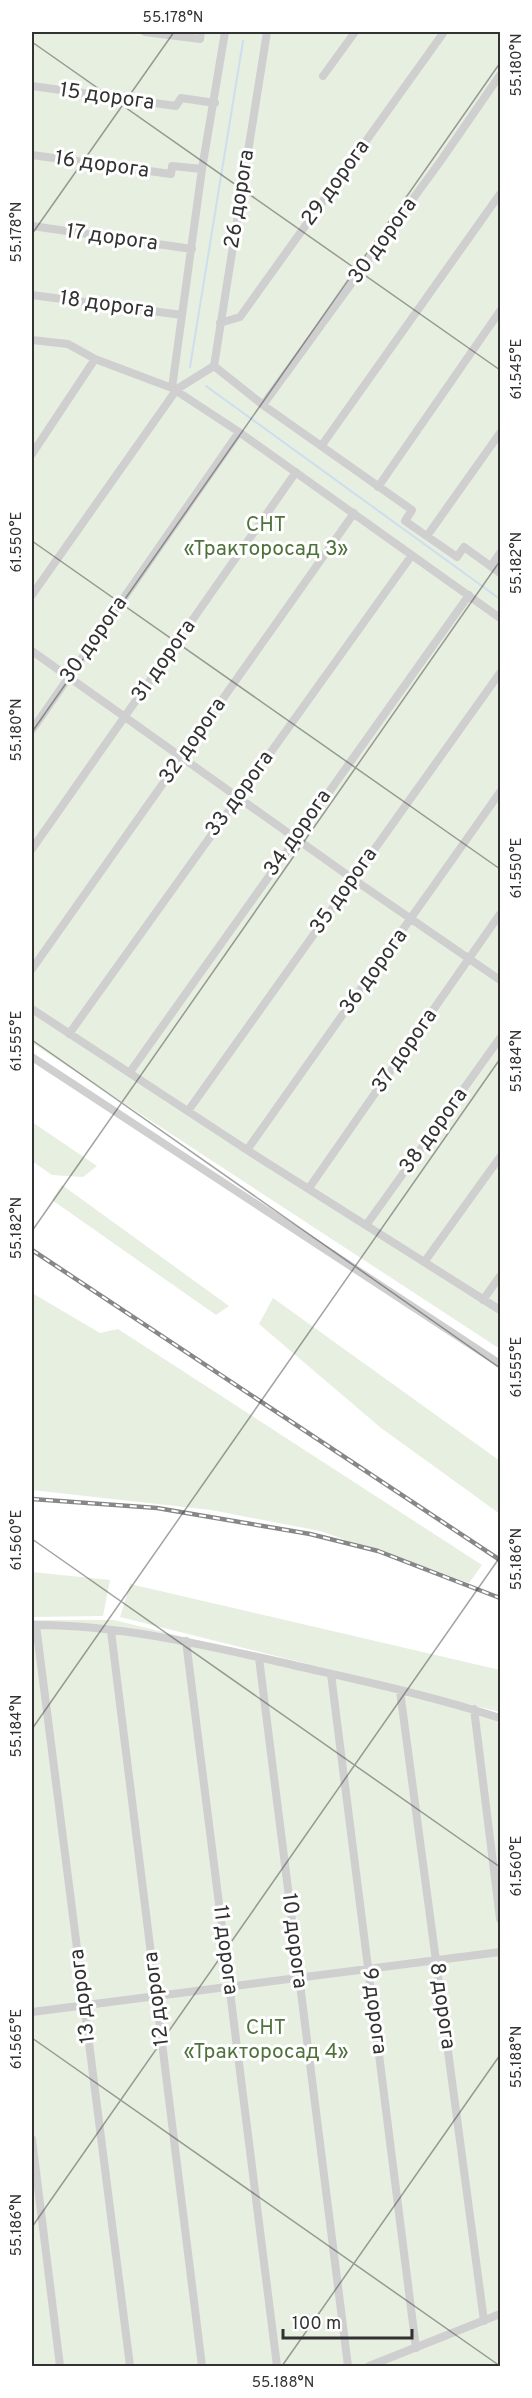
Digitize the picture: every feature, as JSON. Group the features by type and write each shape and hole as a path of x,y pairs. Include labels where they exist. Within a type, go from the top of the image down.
{"street":[{"path":"145,32 200,39 201,32"},
{"path":"174,389 182,315 223,32"},
{"path":"323,76 355,32"},
{"name":"29 дорога","path":"220,323 240,317 444,32"},
{"name":"26 дорога","path":"214,366 267,34"},
{"name":"30 дорога","path":"263,405 501,75"},
{"name":"15 дорога","path":"32,86 176,106 181,98 214,103"},
{"name":"16 дорога","path":"32,155 171,174 172,166 202,170"},
{"path":"322,445 501,194"},
{"name":"17 дорога","path":"32,226 192,249"},
{"name":"18 дорога","path":"32,295 182,315"},
{"path":"378,487 501,311"},
{"path":"32,340 68,344 95,359 174,389 239,432 501,618"},
{"path":"32,453 95,359"},
{"path":"32,595 174,389 214,366 263,405 412,510 405,521 458,557 464,547 501,573"},
{"name":"30 дорога","path":"32,730 239,432"},
{"path":"427,536 501,433"},
{"name":"31 дорога","path":"32,849 296,472"},
{"name":"32 дорога","path":"32,969 354,513"},
{"path":"491,566 501,553"},
{"name":"33 дорога","path":"69,1034 412,555"},
{"name":"34 дорога","path":"130,1072 469,595"},
{"path":"32,651 353,879 501,980"},
{"name":"35 дорога","path":"188,1111 501,673"},
{"name":"36 дорога","path":"247,1150 501,792"},
{"name":"37 дорога","path":"309,1188 501,914"},
{"path":"32,1009 247,1150 501,1310"},
{"name":"38 дорога","path":"367,1224 501,1038"},
{"path":"32,1057 501,1364"},
{"path":"425,1262 501,1157"},
{"path":"483,1300 501,1276"},
{"path":"34,1625 111,1631 186,1641 331,1674 474,1709 501,1718"},
{"name":"13 дорога","path":"34,1625 55,1761 130,2367"},
{"name":"12 дорога","path":"111,1631 202,2367"},
{"name":"11 дорога","path":"186,1641 277,2367"},
{"name":"10 дорога","path":"259,1658 348,2367"},
{"name":"9 дорога","path":"331,1674 416,2348"},
{"name":"8 дорога","path":"400,1691 484,2321"},
{"path":"474,1709 501,1919"},
{"path":"32,2012 501,1952"},
{"path":"32,2139 60,2367"},
{"path":"369,2367 501,2314"}],"green space":[{"name":"СНТ «Тракторосад 3»","path":"32,32 500,32 500,1349 32,1043"},
{"path":"32,1122 97,1166 83,1177 52,1175 32,1161"},
{"path":"62,1185 229,1306 216,1315 52,1200"},
{"path":"32,1293 100,1333 118,1329 482,1565 469,1583 320,1531 211,1510 32,1490"},
{"path":"273,1298 500,1461 500,1514 381,1428 259,1324"},
{"path":"32,1572 110,1580 103,1616 32,1617"},
{"path":"130,1584 500,1670 500,1712 120,1617"},
{"name":"СНТ «Тракторосад 4»","path":"32,1620 114,1620 500,1714 500,2366 32,2366"}],"waterway":[{"path":"190,367 243,41"},
{"path":"206,386 500,599"}],"railway":[{"path":"32,1250 500,1560"},
{"path":"32,1499 157,1508 310,1534 378,1551 500,1598"}]}
